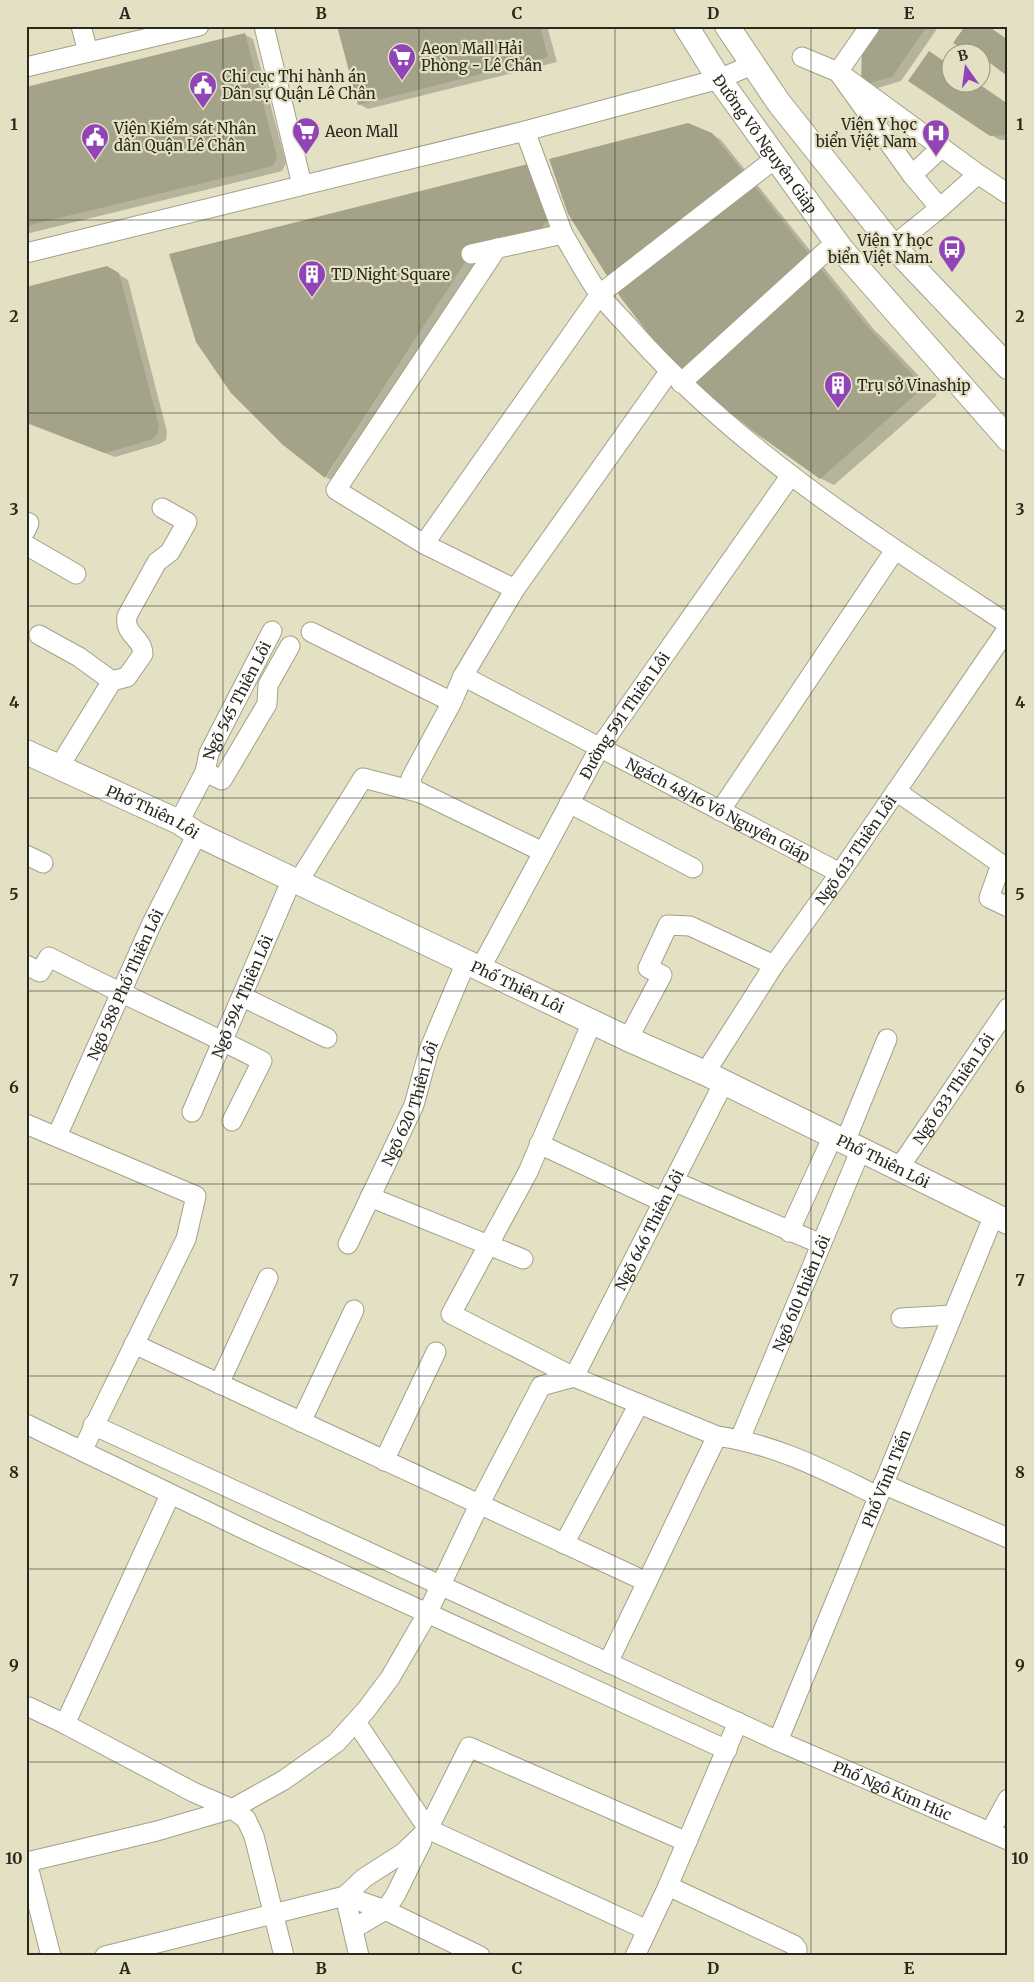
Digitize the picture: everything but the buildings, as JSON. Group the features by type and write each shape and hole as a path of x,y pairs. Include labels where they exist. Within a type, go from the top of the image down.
{"main road":[{"name":"Đường Võ Nguyên Giáp","path":"686,26 719,79 836,242 1008,439"},
{"path":"726,26 779,103 893,246 1008,367"},
{"name":"Phố Thiên Lôi","path":"26,752 473,966 714,1077 1001,1219"}],"street":[{"path":"80,26 88,52"},
{"path":"26,67 199,26"},
{"path":"264,26 302,185"},
{"path":"838,72 870,26"},
{"path":"802,57 838,72 1008,194"},
{"path":"26,253 525,131 719,79 752,65"},
{"path":"838,72 912,175 940,208"},
{"path":"525,131 563,234 600,294 675,378 725,422 791,475 895,550 1008,624"},
{"path":"912,175 942,147"},
{"path":"424,544 600,294 776,158"},
{"path":"893,246 978,174"},
{"path":"471,254 563,234"},
{"path":"543,852 421,793 412,786 410,778 452,702 463,676 515,589 675,378 836,242"},
{"path":"497,248 336,490 424,544 515,589"},
{"name":"Đường 591 Thiên Lôi","path":"473,966 543,852 600,747 791,475"},
{"path":"38,635 79,657 112,680 127,677 143,654 140,643 129,632 126,624 127,616 157,562 170,552 187,522 162,508"},
{"path":"26,522 30,523 26,530"},
{"path":"26,545 76,574"},
{"path":"720,812 895,550"},
{"name":"Ngõ 613 Thiên Lôi","path":"714,1077 774,964 840,873 1008,628"},
{"name":"Ngõ 545 Thiên Lôi","path":"188,828 209,754 272,631"},
{"path":"311,632 452,702"},
{"name":"Ngõ 545 Thiên Lôi","path":"205,772 222,780 267,704 268,685 290,646"},
{"path":"267,704 276,697 287,676"},
{"name":"Ngách 48/16 Vô Nguyên Giáp","path":"463,676 720,812 840,873"},
{"path":"60,767 112,680"},
{"name":"Ngõ 594 Thiên Lôi","path":"192,1112 295,881 363,778 421,793"},
{"path":"896,791 1001,864 989,898 1008,908"},
{"path":"569,803 693,868"},
{"name":"Ngõ 588 Phố Thiên Lôi","path":"57,1136 152,923 188,828"},
{"path":"26,855 43,863"},
{"path":"628,1039 662,975 648,968 668,924 690,926 774,964"},
{"path":"26,965 40,972 49,958 121,995 224,1041 262,1061 232,1121"},
{"name":"Ngõ 620 Thiên Lôi","path":"348,1244 414,1105 428,1050 473,966"},
{"path":"243,997 327,1038"},
{"name":"Ngõ 633 Thiên Lôi","path":"899,1168 1008,1008"},
{"path":"592,1022 528,1172 450,1314 574,1377 717,1436 740,1439 790,1454 1008,1538"},
{"path":"789,1232 846,1142 887,1039"},
{"name":"Ngõ 646 Thiên Lôi","path":"574,1377 673,1181 714,1077"},
{"path":"26,1124 196,1196 186,1239 82,1451"},
{"name":"Ngõ 610 thiên Lôi","path":"740,1439 821,1244 846,1142"},
{"path":"539,1144 663,1202"},
{"path":"673,1181 821,1244"},
{"path":"370,1197 523,1259"},
{"name":"Phố Vĩnh Tiến","path":"778,1741 952,1315 1001,1219"},
{"path":"219,1384 268,1278"},
{"path":"300,1422 354,1310"},
{"path":"901,1318 952,1315"},
{"path":"134,1344 647,1582"},
{"path":"384,1461 436,1352"},
{"path":"51,1956 28,1862 157,1831 232,1809 284,1780 336,1743 356,1722 390,1678 427,1614 480,1505 542,1386 574,1377"},
{"path":"564,1544 638,1404"},
{"path":"26,1424 170,1495 726,1750"},
{"name":"Phố Ngô Kim Húc","path":"94,1425 440,1587 778,1741 1008,1840"},
{"path":"608,1663 717,1436"},
{"path":"65,1724 170,1495"},
{"path":"29,1707 193,1792 232,1809 246,1819 254,1836 284,1956"},
{"path":"356,1722 428,1829 647,1930"},
{"path":"635,1956 668,1886 738,1722"},
{"path":"353,1930 385,1910 395,1896 469,1747 687,1842"},
{"path":"990,1832 1008,1799"},
{"path":"105,1956 345,1896 364,1878 403,1853 428,1829"},
{"path":"668,1886 794,1945 797,1949 797,1956"},
{"path":"345,1896 385,1910 480,1956"},
{"path":"345,1896 360,1956"},
{"path":"440,1936 445,1956"}],"place":[{"name":"Aeon Mall Hải Phòng - Lê Chân","path":"402,81"},
{"name":"Chi cục Thi hành án Dân sự Quận Lê Chân","path":"203,109"},
{"name":"Aeon Mall","path":"306,155"},
{"name":"Viện Y học biển Việt Nam","path":"936,157"},
{"name":"Viện Kiểm sát Nhân dân Quận Lê Chân","path":"95,161"},
{"name":"Viện Y học biển Việt Nam.","path":"952,273"},
{"name":"TD Night Square","path":"312,298"},
{"name":"Trụ sở Vinaship","path":"838,409"}]}
